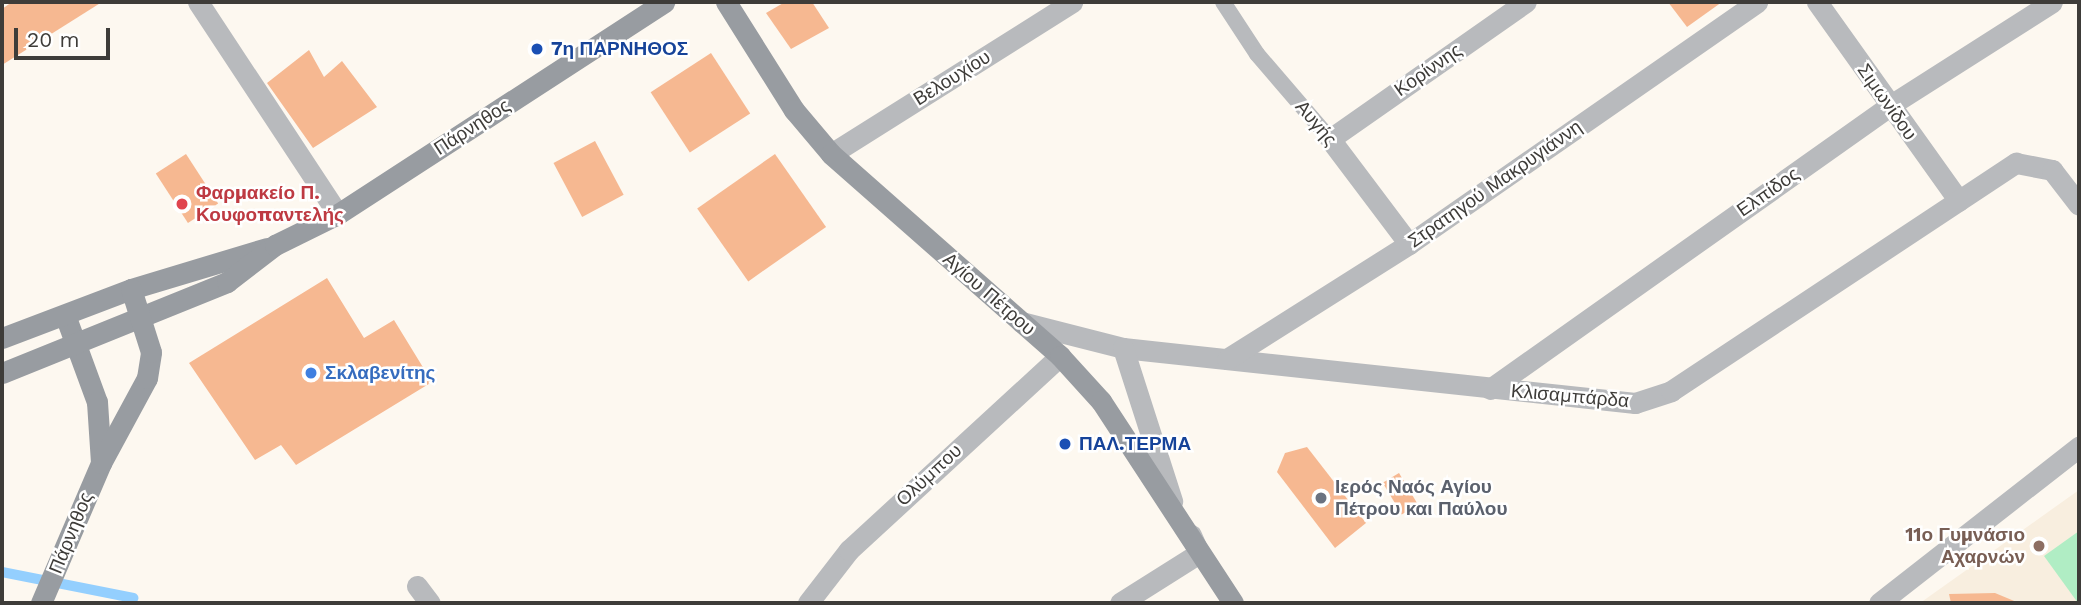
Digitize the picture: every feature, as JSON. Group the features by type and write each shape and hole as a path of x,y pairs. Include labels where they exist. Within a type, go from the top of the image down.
{"main road":[{"name":"Πάρνηθος","path":"77,347 144,321 227,282 275,246 338,214 664,2"},
{"name":"Αγίου Πέτρου","path":"726,2 794,110 831,154 1060,356 1101,401 1233,603"},
{"name":"Πάρνηθος","path":"101,463 97,402 65,315 131,289 275,246"},
{"name":"Πάρνηθος","path":"41,603 101,463 147,378 151,352 144,321 131,289"},
{"path":"2,338 65,315"},
{"path":"2,373 77,347"}],"street":[{"path":"198,2 338,214"},
{"name":"Βελουχίου","path":"831,154 1072,2"},
{"name":"Κορίννης","path":"1330,139 1526,2"},
{"name":"Στρατηγού Μακρυγιάννη","path":"1227,359 1409,244 1757,2"},
{"name":"Σιμωνίδου","path":"1817,2 1959,201"},
{"name":"Ελπίδος","path":"1490,389 1889,106 2052,2"},
{"name":"Αυγής","path":"1330,139 1409,244"},
{"name":"Κλισαμπάρδα","path":"989,296 1022,323 1123,348 1635,403 1671,391 2016,163 2052,170 2079,205"},
{"path":"1120,603 1199,553 1166,489 1123,348"},
{"name":"Ολύμπου","path":"808,603 849,550 1060,356"},
{"path":"1879,603 2079,448"},
{"path":"417,586 430,603"}],"lane":[{"name":"Αυγής","path":"1223,2 1257,54 1330,139"}],"shaded area":[{"name":"11ο Γυμνάσιο Αχαρνών","path":"2079,490 2079,603 1920,603"}],"green space":[{"path":"2079,531 2079,603 2078,603 2044,556"}],"building":[{"path":"12,2 102,2 2,65 2,9"},
{"path":"785,2 812,2 829,28 791,49 766,13"},
{"path":"1668,2 1722,2 1687,27"},
{"path":"309,50 324,77 342,61 377,107 313,148 267,83"},
{"path":"711,53 750,113 690,153 651,92"},
{"path":"595,141 624,195 582,217 554,163"},
{"path":"186,154 218,203 188,223 156,174"},
{"path":"775,154 826,227 748,281 697,208"},
{"name":"Σκλαβενίτης","path":"327,278 364,338 394,320 432,382 296,465 281,445 255,460 189,363"},
{"name":"Ιερός Ναός Αγίου Πέτρου και Παύλου","path":"1307,447 1366,523 1335,548 1277,472 1285,453"},
{"path":"1399,473 1418,505 1402,515 1383,483"},
{"path":"1995,593 2019,603 1951,603 1949,594"}],"waterway":[{"path":"2,572 133,598"}],"place":[{"name":"7η ΠΑΡΝΗΘΟΣ","path":"537,49"},
{"name":"Φαρμακείο Π. Κουφοπαντελής","path":"182,204"},
{"name":"Σκλαβενίτης","path":"311,373"},
{"name":"ΠΑΛ.ΤΕΡΜΑ","path":"1065,444"},
{"name":"Ιερός Ναός Αγίου Πέτρου και Παύλου","path":"1321,498"},
{"name":"11ο Γυμνάσιο Αχαρνών","path":"2039,546"}]}
